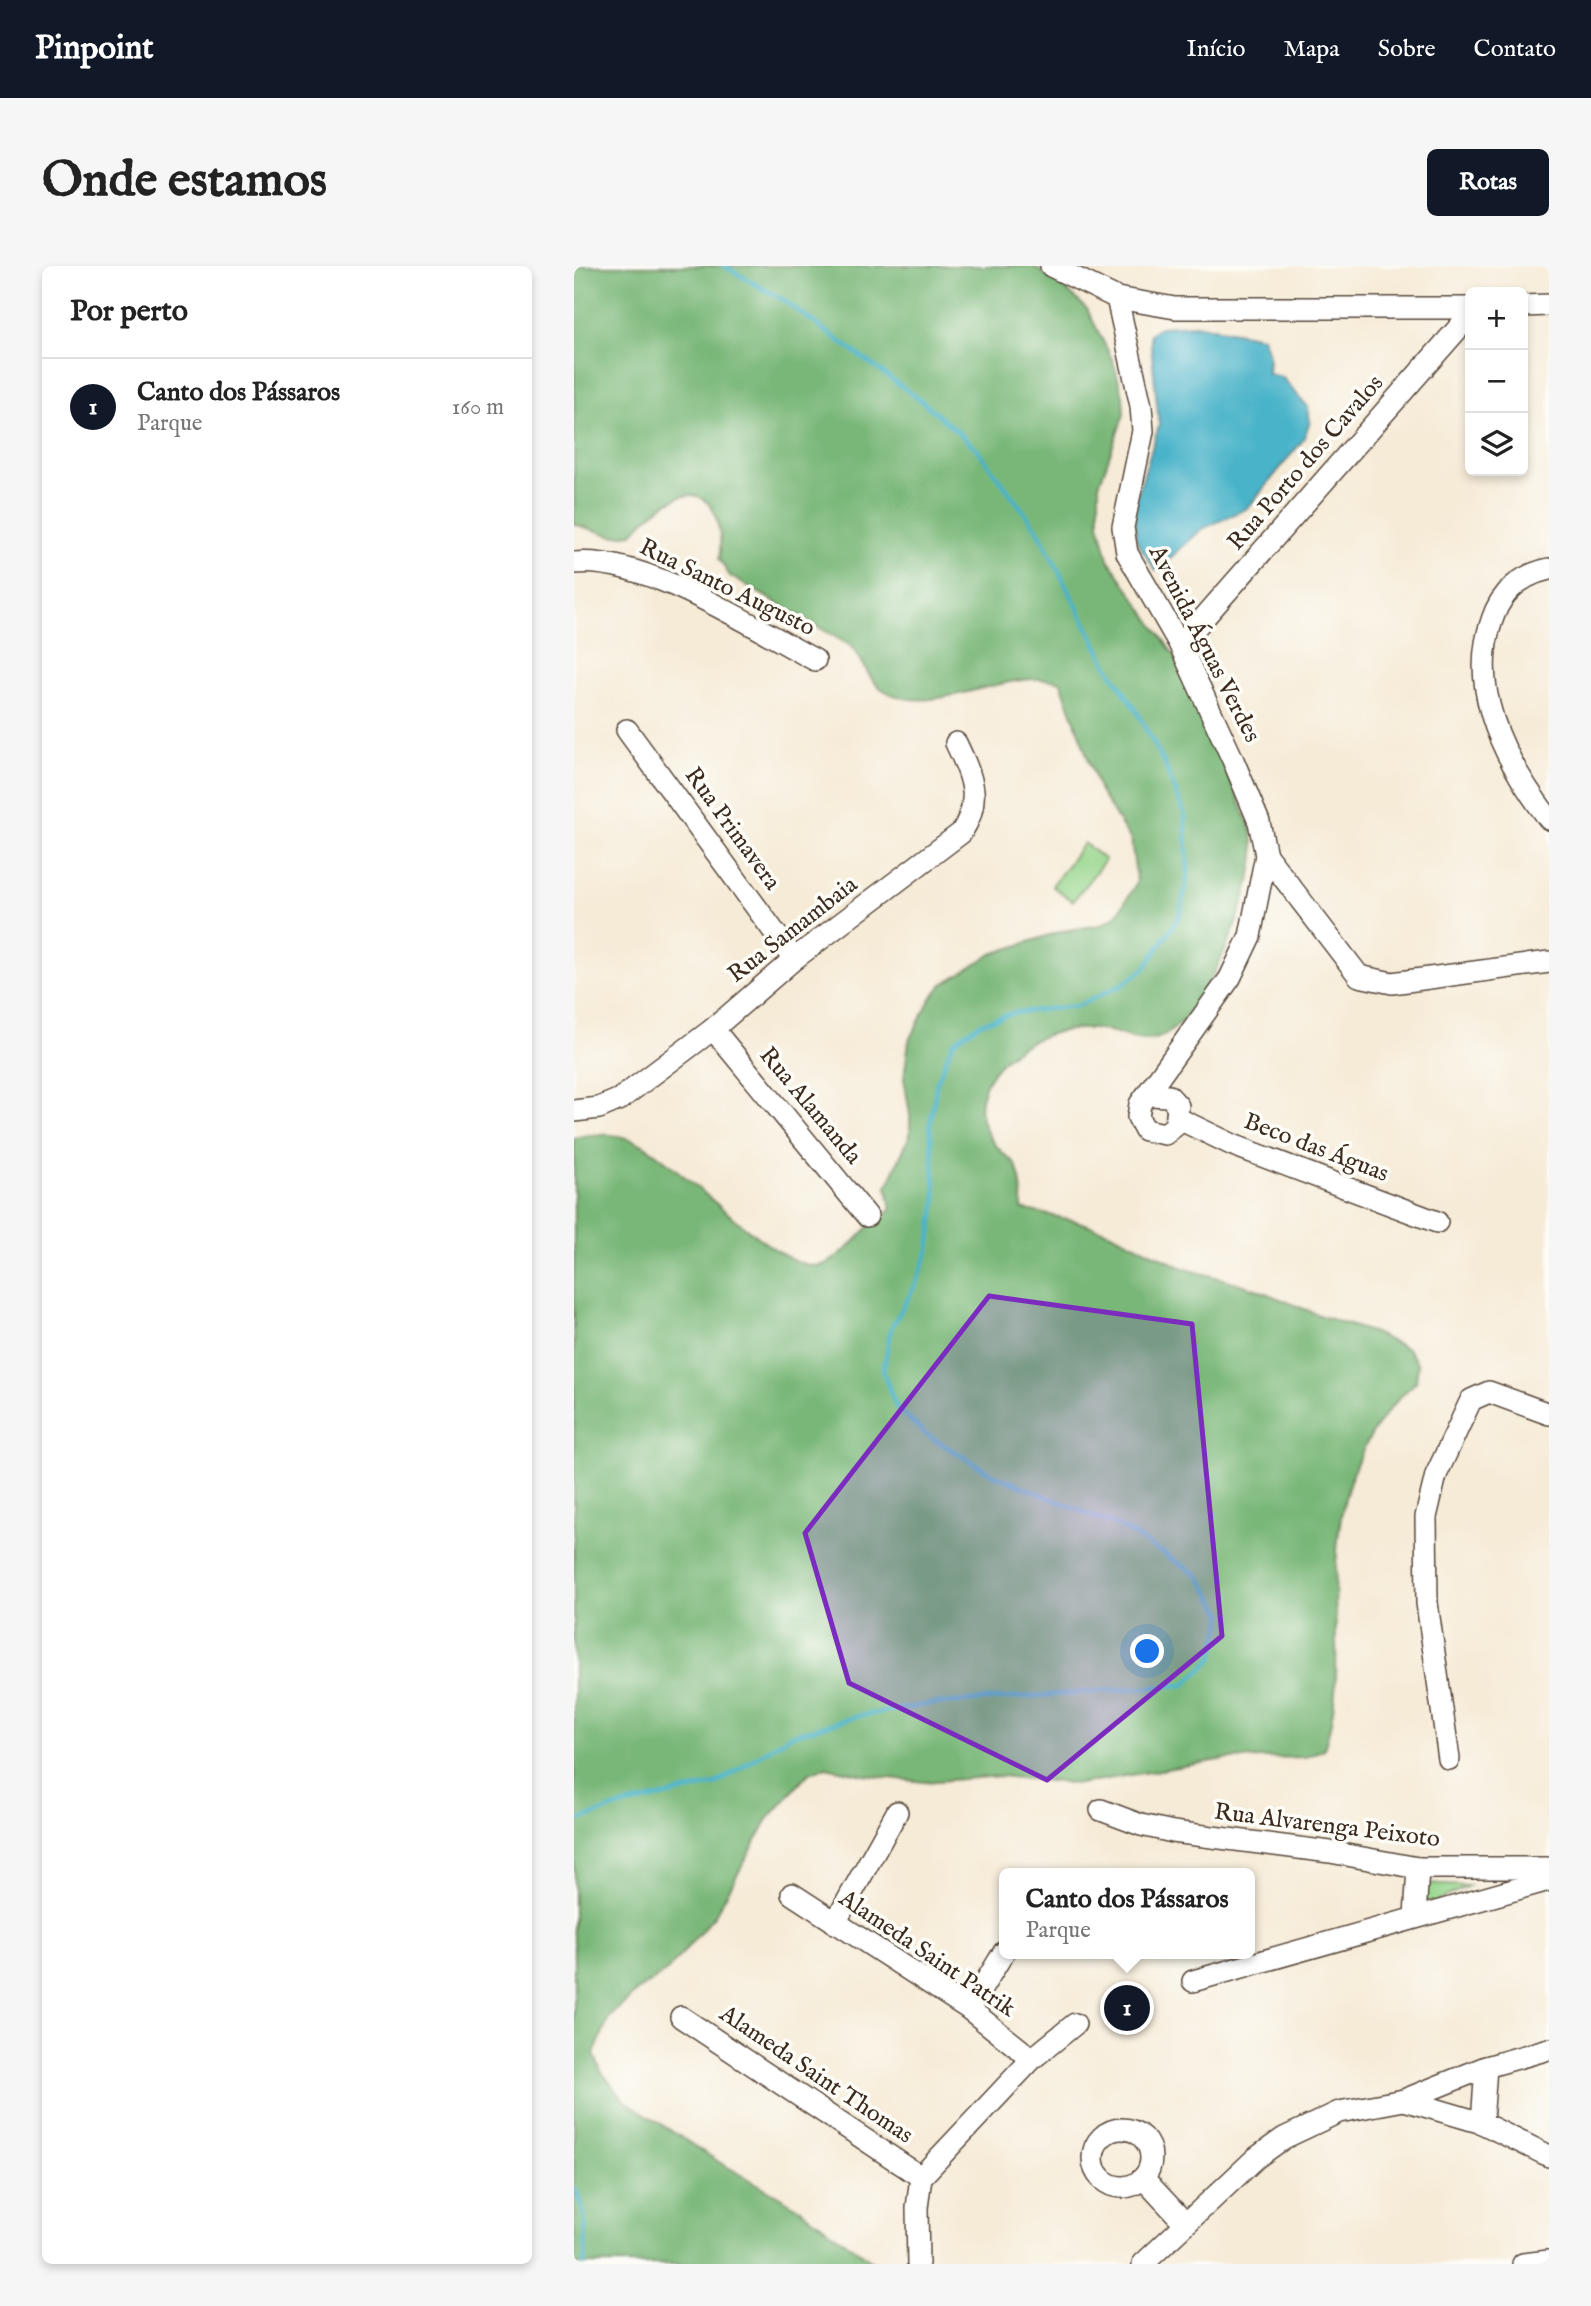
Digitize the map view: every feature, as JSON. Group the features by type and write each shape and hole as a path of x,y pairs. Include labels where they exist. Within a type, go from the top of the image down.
{"street":[{"path":"1051,266 1116,298 1175,308 1287,311 1465,308"},
{"name":"Avenida Águas Verdes","path":"1116,298 1141,406 1143,431 1123,527 1127,553 1180,645 1259,822 1266,855 1250,936 1230,978 1138,1111 1140,1124 1145,1130 1165,1134 1172,1130 1179,1119"},
{"path":"1528,306 1549,305"},
{"name":"Rua Porto dos Cavalos","path":"1180,645 1465,321"},
{"name":"Rua Santo Augusto","path":"574,563 617,564 677,588 816,660"},
{"path":"1549,569 1531,573 1517,582 1496,606 1484,642 1483,686 1516,772 1549,819"},
{"name":"Rua Primavera","path":"627,730 794,959"},
{"name":"Rua Samambaia","path":"574,1111 599,1108 620,1099 713,1030 794,959 961,833 972,816 974,796 968,769 956,743"},
{"path":"1266,855 1359,976 1392,983 1549,962"},
{"name":"Rua Alamanda","path":"713,1030 867,1216"},
{"path":"1150,1095 1163,1094 1174,1100 1179,1119"},
{"name":"Beco das Águas","path":"1179,1119 1233,1145 1437,1222"},
{"path":"1449,1759 1427,1604 1426,1517 1436,1475 1471,1400 1480,1394 1489,1392 1549,1414"},
{"name":"Rua Alvarenga Peixoto","path":"1101,1810 1141,1825 1173,1832 1330,1852 1418,1868 1549,1868"},
{"path":"835,1923 897,1812"},
{"path":"1416,1917 1418,1868"},
{"path":"1476,1899 1477,1868"},
{"path":"1193,1981 1549,1880"},
{"name":"Alameda Saint Patrik","path":"792,1894 969,2009 1032,2059"},
{"path":"969,2009 1000,1959"},
{"name":"Alameda Saint Thomas","path":"681,2017 921,2177"},
{"path":"918,2264 917,2208 921,2177 1032,2059 1075,2024"},
{"path":"1143,2264 1256,2158 1284,2138 1339,2112 1404,2099 1486,2067 1549,2049"},
{"path":"1482,2123 1486,2067"},
{"path":"1448,2082 1449,2103 1453,2113"},
{"path":"1404,2099 1482,2123 1549,2156"},
{"path":"1143,2178 1185,2223"},
{"path":"1523,2264 1549,2261"}],"highlighted area":[{"path":"989,1296 1192,1324 1222,1636 1047,1780 849,1683 805,1533"}],"green space":[{"path":"574,266 1033,266 1060,284 1087,309 1113,361 1123,396 1124,414 1099,485 1099,523 1108,559 1185,671 1251,829 1254,855 1244,901 1233,930 1206,988 1189,1013 1172,1030 1154,1039 1084,1029 1047,1035 1030,1042 1000,1064 989,1078 982,1095 980,1111 984,1126 992,1140 1017,1168 1022,1209 1076,1221 1111,1233 1183,1268 1251,1287 1321,1316 1374,1333 1408,1349 1418,1364 1416,1382 1389,1409 1369,1437 1355,1467 1345,1499 1336,1566 1335,1694 1324,1749 1305,1757 1225,1759 1078,1784 1001,1776 924,1782 864,1775 826,1767 809,1773 768,1819 715,1915 668,1970 636,1992 609,2018 594,2054 601,2071 624,2100 719,2162 796,2206 876,2264 574,2264 574,1138 606,1135 637,1142 678,1171 759,1238 785,1255 807,1265 825,1264 843,1253 873,1222 891,1210 887,1187 910,1135 904,1078 909,1040 931,998 943,984 992,954 1062,931 1101,925 1117,915 1137,882 1131,840 1100,792 1061,682 1039,679 1016,681 945,697 922,700 901,698 877,685 851,646 730,576 719,559 720,536 714,512 708,503 699,497 689,495 663,505 632,534 613,536 574,524"},
{"path":"1084,843 1105,860 1073,901 1052,886"},
{"path":"1423,1884 1468,1886 1426,1907"},
{"path":"1146,1997 1150,2007 1109,2019 1104,2009"}],"water":[{"path":"1197,325 1262,337 1269,355 1268,374 1282,377 1308,407 1310,422 1303,440 1248,508 1202,529 1156,571 1136,540 1134,506 1159,425 1150,334 1160,327"}],"waterway":[{"path":"574,1822 617,1807 716,1784 791,1735 859,1716 930,1704 1184,1685 1213,1658 1223,1614 1198,1575 1124,1529 992,1474 924,1433 896,1407 883,1372 891,1328 916,1284 929,1249 936,1199 930,1125 937,1082 953,1042 979,1024 1012,1013 1077,1006 1122,985 1145,968 1180,915 1188,872 1185,815 1164,763 1137,712 1108,667 1037,529 975,447 923,402 783,300 724,266"},
{"path":"574,2188 584,2214 584,2264"}],"place":[{"name":"Canto dos Pássaros","path":"1127,2008"}]}
